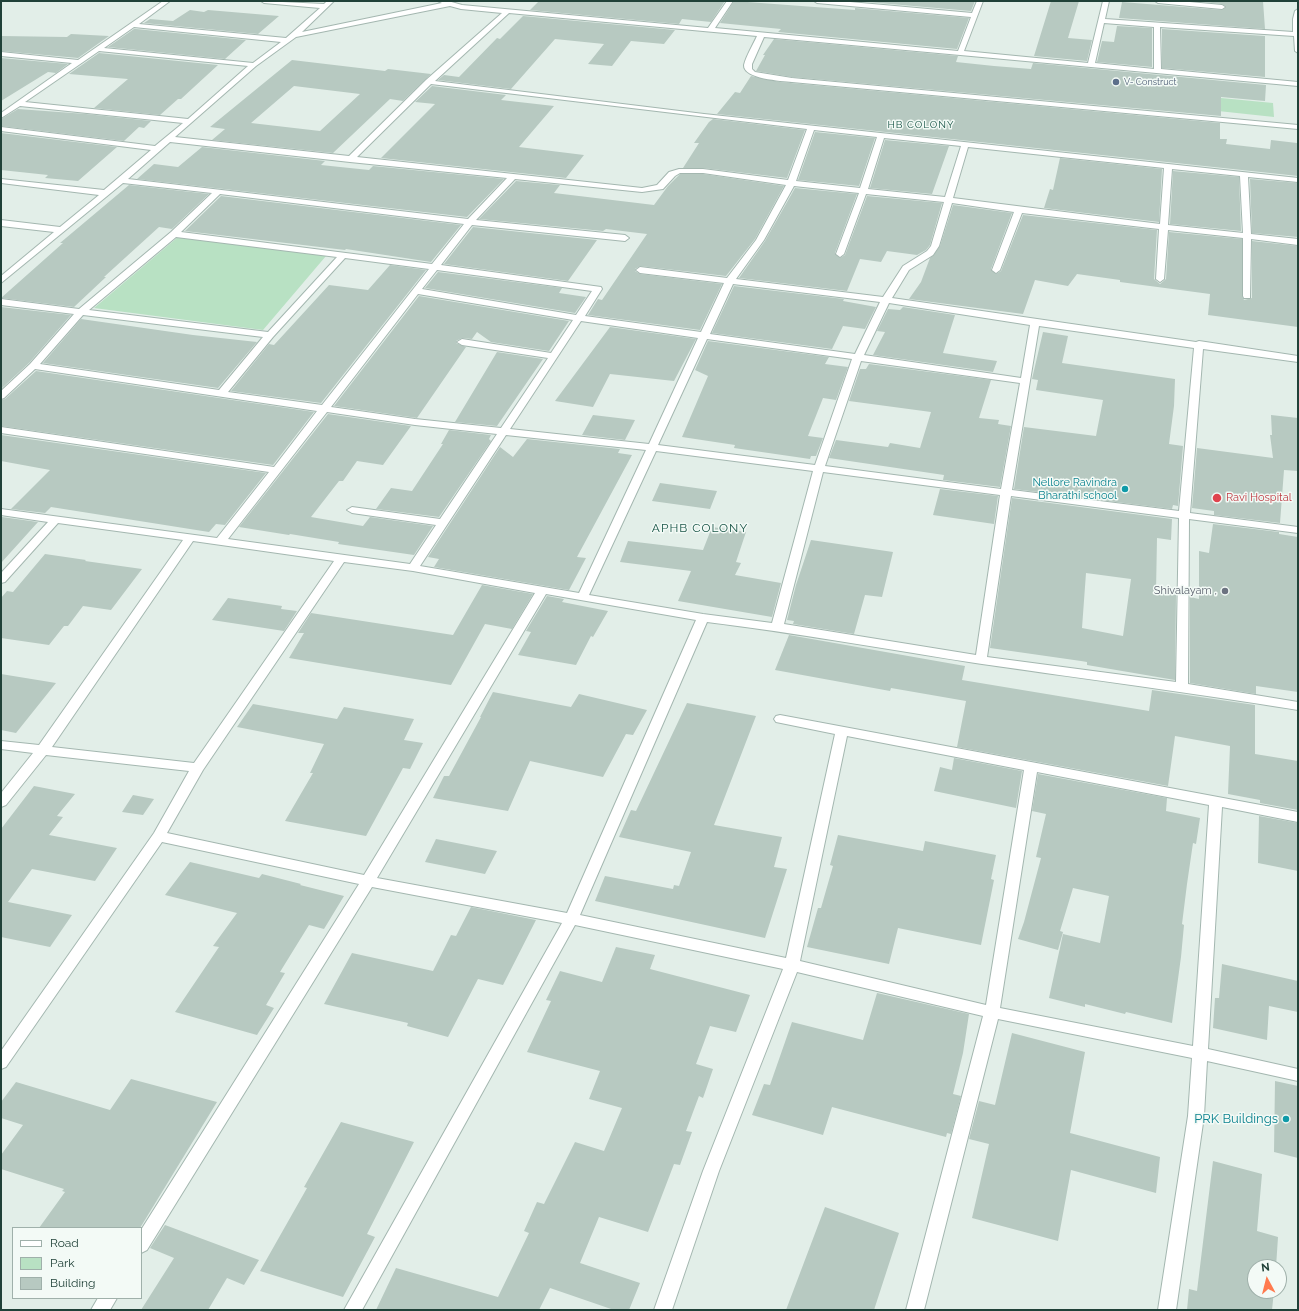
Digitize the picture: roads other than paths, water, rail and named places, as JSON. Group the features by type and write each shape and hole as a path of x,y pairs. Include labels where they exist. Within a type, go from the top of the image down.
{"street":[{"path":"1,116 167,1"},
{"path":"264,1 325,6"},
{"path":"3,275 62,230 254,65 294,35 331,1"},
{"path":"441,1 449,4 508,11 1298,84"},
{"path":"710,30 730,1"},
{"path":"817,1 974,14"},
{"path":"960,53 980,1"},
{"path":"1091,65 1106,1"},
{"path":"1158,1 1221,14 1297,34"},
{"path":"294,35 449,4"},
{"path":"350,160 429,82 508,11"},
{"path":"1298,11 1296,19 1298,51"},
{"path":"1101,21 1157,25 1221,14"},
{"path":"132,25 286,40"},
{"path":"1157,25 1158,71"},
{"path":"761,35 748,64 748,69 753,74 792,80 1298,127"},
{"path":"98,49 254,65"},
{"path":"1,54 79,62"},
{"path":"429,82 811,128 1298,180"},
{"path":"19,104 189,121"},
{"path":"582,598 703,335 729,282 760,240 791,184 811,128"},
{"path":"1,129 157,149"},
{"path":"840,254 863,192 881,135"},
{"path":"168,139 350,160 642,190 660,187 672,174 679,171 690,170 791,184 948,200 1020,210 1298,242"},
{"path":"777,627 819,468 858,357 886,300 906,268 930,253 935,246 965,145"},
{"path":"1160,279 1165,227 1168,166"},
{"path":"1244,174 1247,237 1247,296"},
{"path":"220,542 470,222 512,177"},
{"path":"1,180 106,193"},
{"path":"120,180 217,193 625,238"},
{"path":"1,396 33,366 81,312 174,234 217,193"},
{"path":"996,270 1020,210"},
{"path":"1,223 62,230"},
{"path":"174,234 434,267 598,290 413,568"},
{"path":"221,394 270,335 343,255"},
{"path":"640,270 886,300 1035,323 1199,344 1298,359"},
{"path":"415,291 579,318 1025,381"},
{"path":"1,302 270,335"},
{"path":"981,660 1006,493 1035,323"},
{"path":"462,342 554,356"},
{"path":"1182,687 1184,516 1199,344"},
{"path":"33,366 415,422 651,447 1298,530"},
{"path":"1,430 276,470"},
{"path":"352,510 443,523"},
{"path":"1,512 413,568 703,618 777,627 981,660 1182,687 1298,706"},
{"path":"1,580 56,519"},
{"path":"1,802 42,751 190,538"},
{"path":"1,1063 159,836 197,768 341,558"},
{"path":"142,1243 368,881 542,591"},
{"path":"353,1310 571,919 703,618"},
{"path":"780,719 1298,817"},
{"path":"663,1310 711,1171 792,965 842,730"},
{"path":"1,745 197,768"},
{"path":"915,1310 992,1012 1031,766"},
{"path":"1167,1310 1196,1116 1216,802"},
{"path":"159,836 368,881 571,919 792,965 992,1012 1199,1053 1298,1075"},
{"path":"100,1310 107,1299"}],"place":[{"name":"V- Construct","path":"1116,82"},
{"name":"Nellore Ravindra Bharathi school","path":"1125,489"},
{"name":"Ravi Hospital","path":"1217,498"},
{"name":"Shivalayam ,","path":"1225,591"},
{"name":"PRK Buildings","path":"1286,1119"}],"district":[{"name":"HB COLONY","path":"921,125"},
{"name":"APHB COLONY","path":"700,528"}]}
